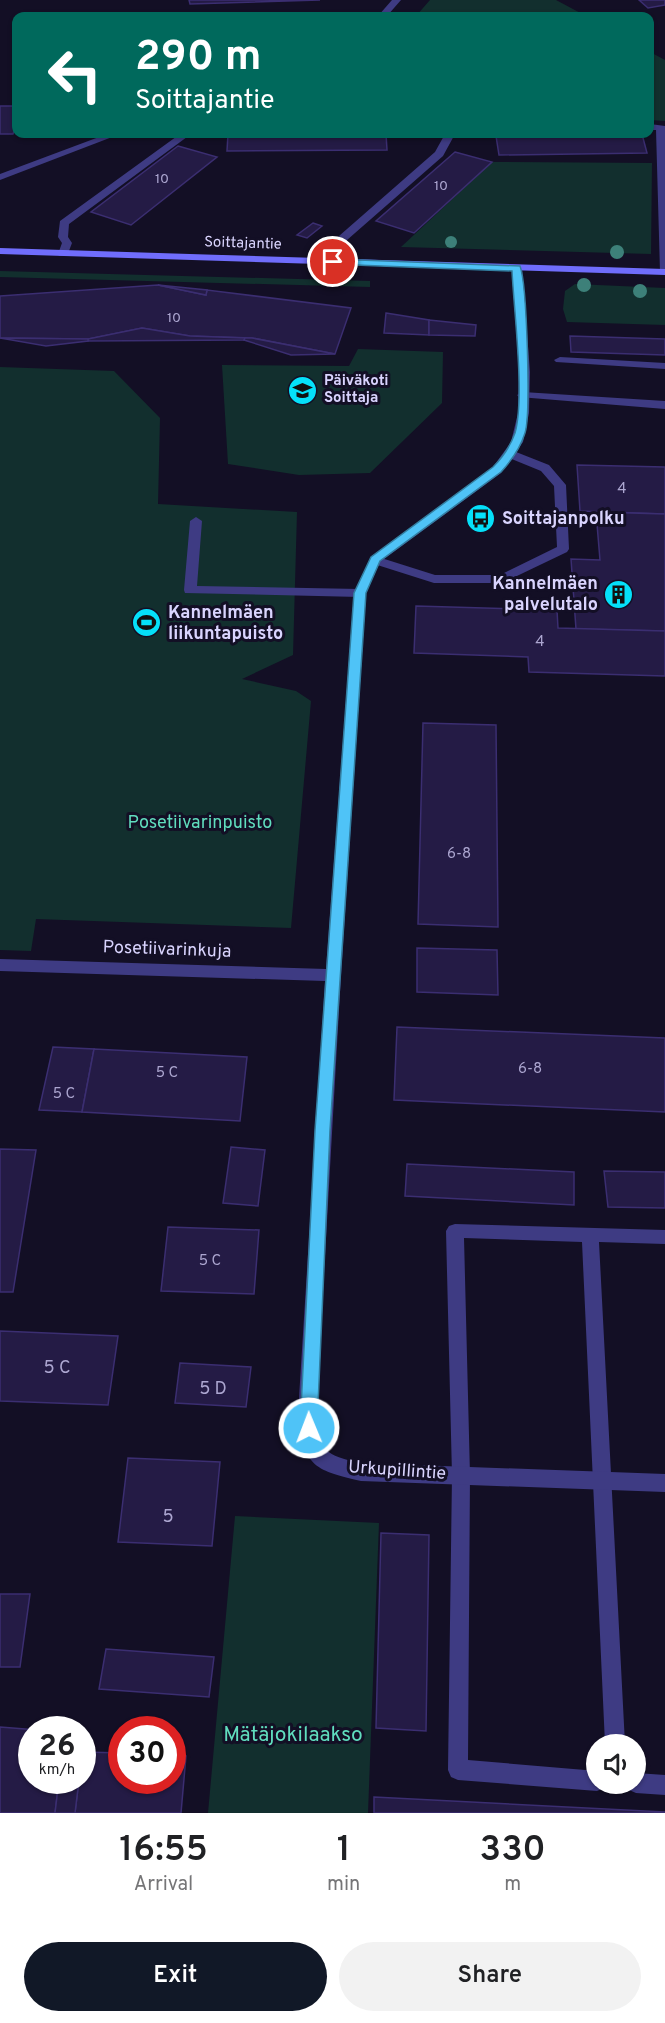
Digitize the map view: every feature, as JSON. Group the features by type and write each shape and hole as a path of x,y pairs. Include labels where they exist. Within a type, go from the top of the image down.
{"main road":[{"name":"Soittajantie","path":"0,251 665,272"}],"street":[{"path":"386,12 398,0"},
{"path":"654,127 661,127 665,272"},
{"path":"0,177 104,138"},
{"path":"63,254 67,243 63,237 64,223 181,138"},
{"path":"333,262 334,253 343,238 439,154 448,138"},
{"name":"Urkupillintie","path":"517,268 523,395 520,431 511,454 497,470 375,560 360,593 333,975 307,1414 310,1442 314,1453 327,1465 361,1472 665,1483"},
{"path":"560,360 665,366"},
{"path":"523,395 665,405"},
{"path":"375,560 434,579 502,579 562,549 560,485 545,468 511,454"},
{"path":"196,521 190,590 360,593"},
{"name":"Posetiivarinkuja","path":"0,965 333,975"},
{"path":"586,1780 458,1770 461,1475 455,1231 665,1237"},
{"path":"590,1235 604,1481 615,1734"},
{"path":"646,1784 665,1785"}],"green space":[{"path":"430,0 556,0 578,12 420,12"},
{"path":"654,54 665,60 665,121 654,120"},
{"path":"492,162 652,163 651,254 401,247"},
{"path":"0,271 370,281 370,287 0,277"},
{"path":"575,284 665,288 665,325 567,322 563,309 565,291"},
{"path":"358,349 443,352 442,403 370,473 299,475 228,464 222,365 349,366"},
{"name":"Kannelmäen liikuntapuisto","path":"0,367 114,371 160,418 158,504 297,512 293,655 242,679 296,691 311,701 291,928 36,919 31,951 0,950"},
{"name":"Mätäjokilaakso","path":"235,1516 379,1523 368,1813 208,1813"}],"building":[{"path":"189,0 320,0 190,4"},
{"path":"639,0 665,0 665,5 648,8"},
{"path":"0,106 12,106 12,134 0,134"},
{"path":"228,138 386,138 387,150 227,151"},
{"path":"496,138 643,138 647,153 499,155"},
{"path":"178,146 217,157 131,225 91,212"},
{"path":"455,152 492,162 414,233 376,221"},
{"path":"313,223 322,226 307,238 297,235"},
{"path":"158,285 206,295 207,290 351,308 335,354 252,338 190,336 142,328 88,339 0,338 0,296"},
{"path":"158,285 207,290 206,295"},
{"path":"386,313 429,320 429,335 384,333"},
{"path":"429,320 476,325 475,336 429,335"},
{"path":"142,328 190,336 245,338 244,340 88,341 88,339"},
{"path":"570,336 665,339 665,355 571,352"},
{"path":"0,338 88,339 88,341 46,346"},
{"path":"245,338 335,354 291,355 244,340"},
{"path":"577,465 665,467 665,514 580,511"},
{"name":"Kannelmäen palvelutalo","path":"596,512 665,514 665,631 576,629 571,559 600,560"},
{"path":"416,606 557,610 558,628 665,631 665,676 529,672 528,657 414,653"},
{"path":"423,723 496,725 498,927 418,924"},
{"path":"417,948 497,950 498,995 417,992"},
{"path":"397,1027 665,1038 665,1112 394,1100"},
{"path":"53,1047 94,1049 82,1112 39,1110"},
{"path":"94,1049 247,1057 240,1121 82,1112"},
{"path":"231,1147 265,1150 258,1206 223,1203"},
{"path":"0,1149 36,1150 13,1292 0,1292"},
{"path":"407,1164 574,1172 574,1205 405,1196"},
{"path":"604,1171 665,1172 665,1208 608,1207"},
{"path":"168,1227 259,1230 254,1294 161,1291"},
{"path":"0,1331 118,1336 108,1405 0,1401"},
{"path":"180,1363 251,1367 246,1407 175,1403"},
{"path":"128,1458 220,1462 212,1546 118,1542"},
{"path":"381,1533 429,1535 426,1731 376,1728"},
{"path":"0,1594 30,1594 20,1667 0,1667"},
{"path":"106,1649 214,1657 209,1697 99,1689"},
{"path":"0,1727 18,1728 18,1794 57,1794 55,1813 0,1813"},
{"path":"96,1752 108,1753 108,1794 183,1794 181,1813 75,1813 77,1794 96,1794"},
{"path":"57,1794 77,1794 75,1813 55,1813"},
{"path":"374,1797 665,1812 665,1813 374,1813"}],"place":[{"name":"Päiväkoti Soittaja","path":"303,390"},
{"name":"Soittajanpolku","path":"481,519"},
{"name":"Kannelmäen palvelutalo","path":"619,594"},
{"name":"Kannelmäen liikuntapuisto","path":"147,623"}],"route":[{"path":"309,1428 307,1414 323,1130 360,593 375,560 497,470 511,454 520,431 523,395 522,329 517,268 333,262"}],"park label":[{"name":"Posetiivarinpuisto","path":"200,823"}]}
